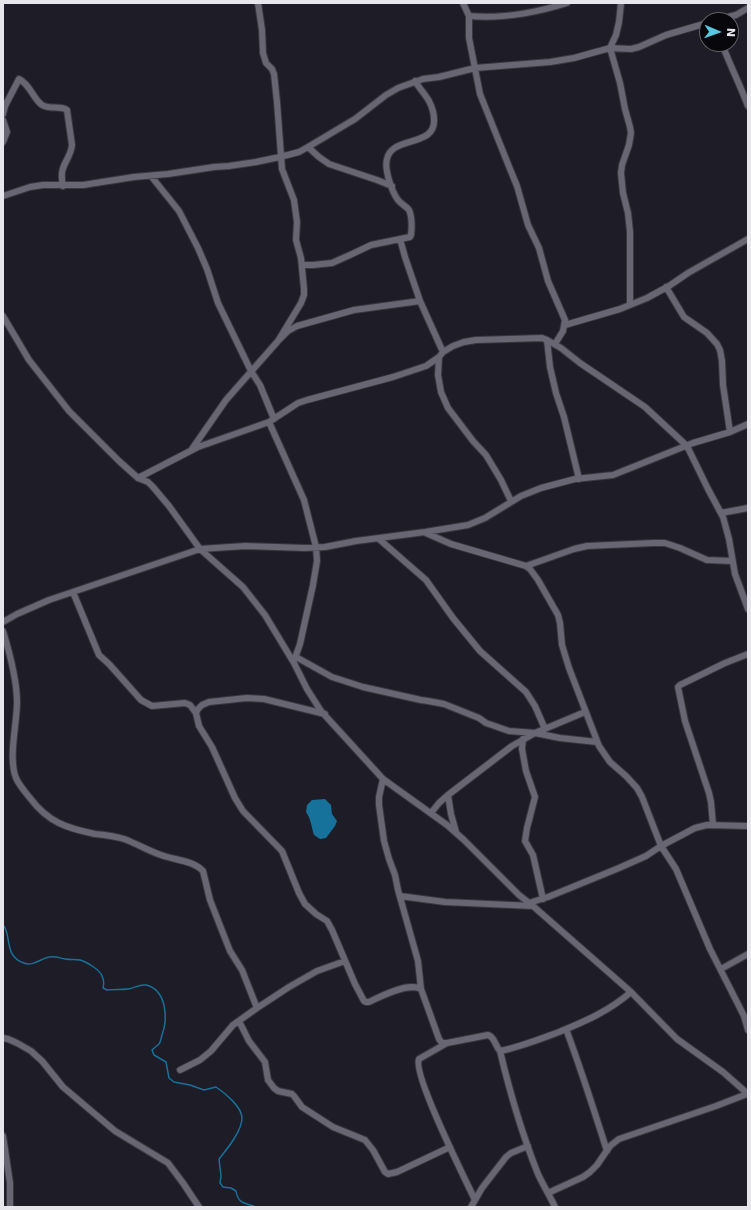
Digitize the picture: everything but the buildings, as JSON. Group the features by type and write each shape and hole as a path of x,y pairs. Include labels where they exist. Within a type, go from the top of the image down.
{"street":[{"path":"258,3 262,30 263,53 266,63 274,74 282,169 294,200 297,222 296,240 301,258 304,295 301,303 278,341"},
{"path":"463,3 469,16 469,38 480,94 517,186 528,224 541,254 548,281 564,315 565,325 555,344"},
{"path":"469,16 488,18 507,16 535,12 567,3"},
{"path":"621,3 616,35 610,48 620,82 630,127 629,145 624,157 621,173 630,232 630,305"},
{"path":"739,13 748,8"},
{"path":"3,196 43,185 83,185 230,166 280,157 308,148 356,119 386,95 415,81 475,68 550,62 574,58 610,48 630,49 639,47 666,35 699,25"},
{"path":"724,52 748,106"},
{"path":"3,114 5,106 19,79 27,86 42,105 64,108 67,110 72,145 62,167 61,180 63,186"},
{"path":"302,265 312,266 332,263 371,245 410,237 412,235 410,212 397,200 393,192 386,165 388,155 397,146 416,141 430,133 433,129 434,117 430,103 415,81"},
{"path":"3,120 7,132 3,142"},
{"path":"308,148 329,164 392,186"},
{"path":"151,176 178,211 198,248 207,269 218,303 251,371 263,390 272,420 304,500 316,547 317,561 300,644 295,660"},
{"path":"400,239 404,257 420,301 443,352"},
{"path":"565,325 620,309 647,298 748,239"},
{"path":"666,287 684,317 707,333 718,344 722,361 723,385 730,432"},
{"path":"191,450 226,400 288,331 297,326 354,310 420,301"},
{"path":"3,316 30,360 69,411 118,461 138,478 148,482 153,487 170,506 200,549 243,586 265,615 295,660 307,689 321,711 383,779 431,813 456,833 519,895 632,992 678,1039 723,1072 748,1094 622,1137 610,1146 597,1165 590,1172 583,1177 548,1193"},
{"path":"138,478 191,450 272,420 298,403 393,377 426,366 452,346 476,340 535,338 547,340 555,344 580,363 645,407 687,446 721,513 729,539 735,574 748,609"},
{"path":"547,340 550,367 579,479"},
{"path":"439,357 438,375 441,392 448,408 469,437 486,455 501,480 511,502"},
{"path":"3,622 17,614 73,592 200,549 245,546 305,548 379,539 468,525 485,518 521,496 541,488 562,482 613,475 748,424"},
{"path":"721,513 748,508"},
{"path":"425,532 450,544 526,566 538,580 558,615 562,645 569,668 597,742 604,755 637,788 642,797 661,846 676,869 710,949 730,990 745,1013 748,1030"},
{"path":"379,539 426,580 453,618 480,651 526,692 535,706 545,729"},
{"path":"526,566 587,546 653,542 665,543 680,548 707,560 732,561"},
{"path":"73,592 100,655 110,664 141,700 152,706 185,703 190,705 196,712 199,726 212,746 235,798 243,811 282,851 299,893 309,909 327,922 332,930 355,984 364,1001 368,1002 388,992 414,987 422,989"},
{"path":"3,631 9,650 17,701 13,766 16,778 24,790 38,808 50,819 94,834 124,839 155,853 186,862 200,868 203,871 210,900 230,951 242,970 257,1008"},
{"path":"714,825 710,797 691,742 678,687 725,663 748,654"},
{"path":"295,660 332,677 363,687 444,704 479,718 486,723 509,731 535,733 560,738 597,742"},
{"path":"196,712 202,705 209,702 247,698 264,699 325,715"},
{"path":"431,813 448,795 512,746 535,733 585,712"},
{"path":"523,739 522,750 526,771 535,797 525,842 533,855 543,899"},
{"path":"383,779 379,796 380,820 384,841 395,875 418,960 422,989 439,1039 442,1043 447,1043"},
{"path":"448,795 450,814 456,833"},
{"path":"400,896 445,902 531,905 646,856 661,846 695,828 714,825 748,826"},
{"path":"721,969 748,954"},
{"path":"180,1070 200,1060 211,1051 234,1025 257,1008 317,970 345,961"},
{"path":"500,1051 541,1039 605,1011 632,992"},
{"path":"239,1021 249,1041 265,1062 268,1080 274,1088 278,1091 294,1096 302,1107 332,1127 365,1140 373,1150 385,1172 388,1174 397,1172 450,1146"},
{"path":"566,1028 583,1075 607,1151"},
{"path":"475,1200 427,1095 417,1061 418,1059 447,1043 488,1035 493,1038 496,1047 500,1051 509,1088 528,1146 539,1176 555,1207"},
{"path":"3,1038 31,1051 42,1061 63,1087 115,1131 168,1163 183,1182 199,1207"},
{"path":"3,1136 10,1183 10,1207"},
{"path":"471,1207 482,1188 506,1157 511,1153 528,1146"}],"water":[{"path":"325,799 331,805 332,814 337,821 326,838 320,839 314,835 306,812 307,805 312,800"}],"waterway":[{"path":"3,925 6,929 10,950 17,960 27,964 52,957 80,960 90,964 99,971 103,979 103,988 107,990 128,989 146,985 153,988 158,993 164,1006 165,1021 160,1042 152,1050 154,1055 166,1062 169,1078 174,1082 190,1085 204,1090 216,1087 239,1109 242,1118 240,1128 234,1140 219,1159 221,1176 220,1183 223,1187 231,1188 236,1191 240,1201 256,1207"}]}
